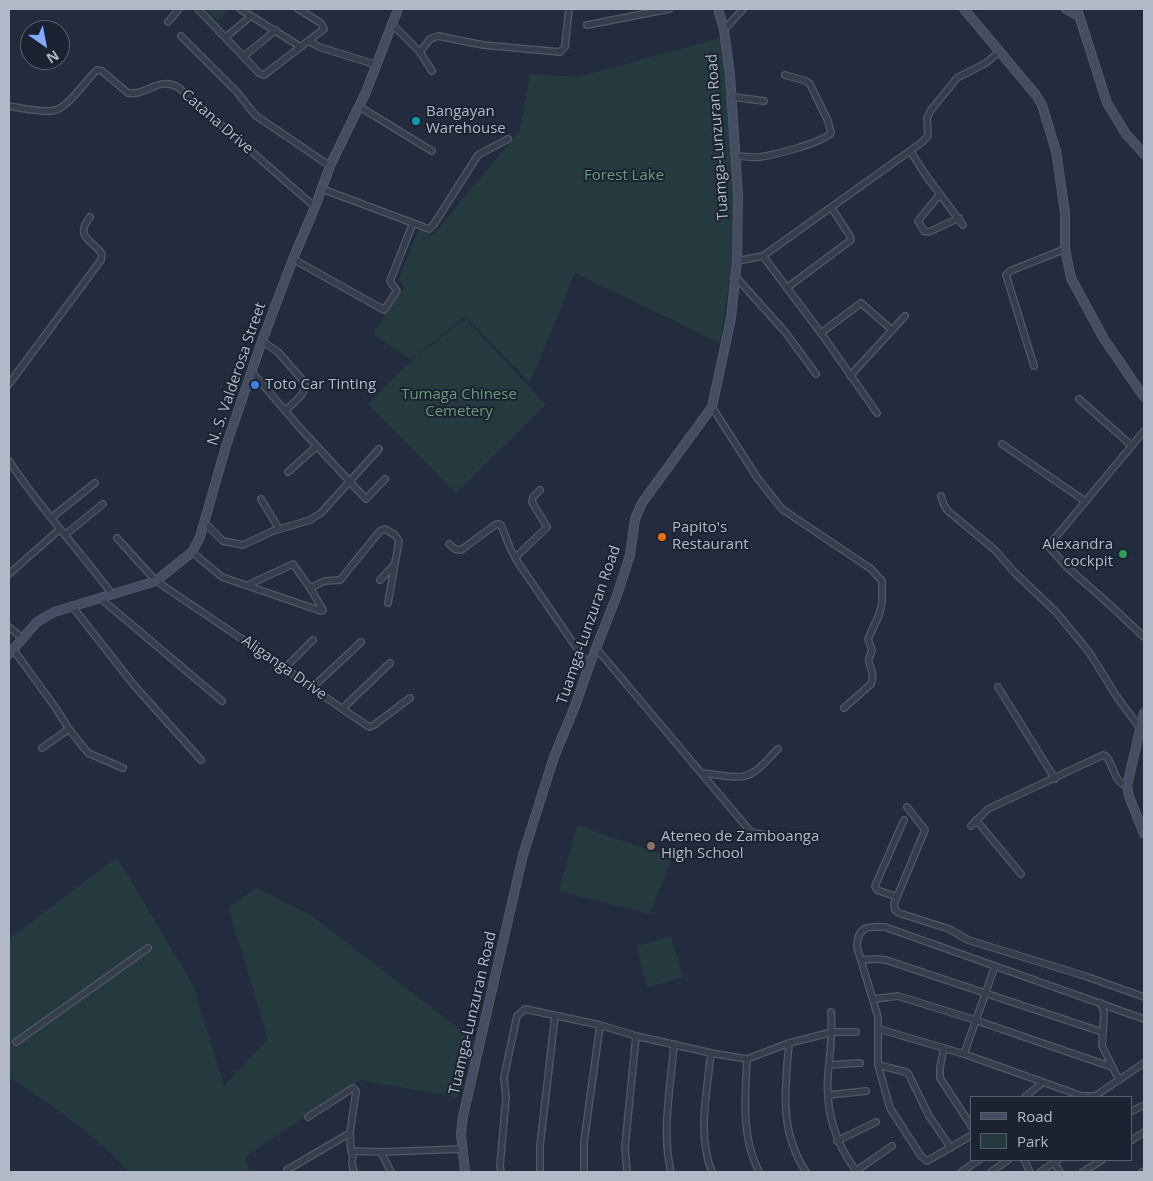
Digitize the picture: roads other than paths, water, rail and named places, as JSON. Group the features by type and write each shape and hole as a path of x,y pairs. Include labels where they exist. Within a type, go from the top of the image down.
{"street":[{"path":"168,22 179,9"},
{"path":"198,9 264,75 322,31 324,27 321,23 298,9"},
{"path":"240,9 302,47"},
{"name":"N. S. Valderosa Street","path":"11,652 37,622 54,612 156,581 192,552 205,523 226,446 262,341 293,259 330,166 360,108 398,9"},
{"path":"420,52 430,39 438,36 483,45 560,52 565,47 567,9"},
{"path":"587,25 669,9"},
{"name":"Tuamga-Lunzuran Road","path":"465,1172 462,1149 463,1116 523,855 554,757 576,706 589,666 617,595 630,555 635,519 642,503 712,407 731,318 737,261 738,195 733,97 724,30 718,9"},
{"path":"724,30 743,9"},
{"path":"964,9 1036,95 1042,105 1052,134 1063,192 1065,249 1071,278 1114,356 1144,397"},
{"path":"1066,9 1078,13 1107,103 1126,134 1144,154"},
{"path":"226,37 251,16"},
{"path":"392,25 420,52 432,71"},
{"path":"244,56 276,30"},
{"path":"181,36 237,92 255,115 330,166"},
{"path":"309,41 318,47 377,65"},
{"path":"737,261 763,256 922,143 928,136 927,118 931,110 957,78 986,63 1000,52"},
{"name":"Catana Drive","path":"9,106 50,111 58,109 97,70 102,71 128,93 133,94 162,83 170,83 178,87 315,207"},
{"path":"736,156 757,157 769,155 813,143 831,133 828,121 810,84 785,75"},
{"path":"733,97 764,101"},
{"path":"360,108 432,151"},
{"path":"322,189 413,224 427,229 431,228 478,155 508,139"},
{"path":"910,151 940,194 960,218 963,225"},
{"path":"940,194 918,221 924,231 929,232 960,218"},
{"path":"788,287 851,240 831,207"},
{"path":"9,384 100,260 102,254 83,233 84,225 90,217"},
{"path":"293,259 384,310 397,290 390,282 413,224"},
{"path":"1034,366 1006,275 1010,270 1065,249"},
{"path":"763,256 788,287 877,413"},
{"path":"735,276 786,333 816,374"},
{"path":"821,333 861,303 892,330"},
{"path":"850,376 905,316"},
{"path":"262,341 278,352 306,383 302,394 285,411"},
{"path":"252,372 366,499 385,479"},
{"path":"1080,399 1131,445"},
{"path":"712,407 758,479 782,509 871,569 882,581 882,603 879,615 868,639 872,650 869,661 873,672 873,681 844,708"},
{"path":"1144,431 1050,544 1049,548 1067,567 1144,637"},
{"path":"1002,444 1085,502"},
{"path":"288,472 317,446"},
{"path":"205,523 223,541 243,545 279,529 310,520 316,516 379,449"},
{"path":"9,461 26,487 112,594"},
{"path":"51,518 95,483"},
{"path":"516,558 547,526 532,502 533,497 540,490"},
{"path":"941,496 948,511 995,550 1014,572 1056,612 1089,652 1117,697 1140,728"},
{"path":"261,499 279,529"},
{"path":"66,535 103,504"},
{"path":"449,544 455,549 461,550 498,524 503,529 516,558 589,666"},
{"path":"310,588 325,581 340,580 380,531 385,528 395,535 398,542 388,603"},
{"path":"9,574 60,529"},
{"name":"Aliganga Drive","path":"117,538 156,581 366,725 373,726 410,698"},
{"path":"192,552 222,577 231,581 248,585 322,611 323,608 293,564 248,585"},
{"path":"380,580 394,565"},
{"path":"100,598 222,701"},
{"path":"72,606 132,684 201,760"},
{"path":"9,627 22,639"},
{"path":"285,668 313,640"},
{"path":"312,688 361,642"},
{"path":"596,648 750,831 778,838"},
{"path":"11,652 55,707 68,729 88,753 123,768"},
{"path":"342,709 390,663"},
{"path":"998,686 1055,779"},
{"path":"1144,714 1127,786 1144,834"},
{"path":"42,748 68,729"},
{"path":"703,773 747,776 754,772 778,749"},
{"path":"971,826 988,809 1105,756 1109,759 1119,781 1127,786"},
{"path":"907,807 925,830 894,904 895,910 899,913 949,929 968,940 1085,976 1144,997"},
{"path":"897,897 877,890 874,886 904,820"},
{"path":"976,820 1021,874"},
{"path":"970,1136 929,1161 924,1160 890,1108 878,1065 878,1017 857,947 861,931 872,926 885,927 1144,1019"},
{"path":"16,1042 148,948"},
{"path":"861,960 886,960 1102,1032"},
{"path":"964,1054 995,966"},
{"path":"873,999 898,996 1112,1067"},
{"path":"1101,1003 1104,1013 1102,1046 1119,1080"},
{"path":"501,1172 506,1098 504,1077 517,1016 525,1009 600,1025 636,1036 711,1053 747,1059 789,1043 833,1032 856,1032"},
{"path":"830,1012 833,1032 828,1076 829,1115 837,1141 857,1172 892,1146"},
{"path":"540,1172 540,1146 555,1016"},
{"path":"584,1172 584,1142 600,1025"},
{"path":"879,1029 964,1054 1082,1096"},
{"path":"627,1172 625,1147 636,1036"},
{"path":"789,1043 784,1104 794,1150 806,1172"},
{"path":"671,1172 668,1158 667,1133 674,1044"},
{"path":"944,1048 940,1078 970,1124"},
{"path":"711,1053 704,1129 706,1149 712,1172"},
{"path":"747,1059 744,1105 747,1141 759,1172"},
{"path":"829,1065 860,1063"},
{"path":"1095,1096 1144,1063"},
{"path":"878,1065 906,1072 909,1075 929,1116 952,1148"},
{"path":"1026,1096 1042,1083"},
{"path":"308,1117 352,1088 355,1088 350,1133 350,1149 354,1172"},
{"path":"829,1095 866,1092"},
{"path":"837,1141 876,1122"},
{"path":"1133,1139 1144,1132"},
{"path":"287,1170 350,1133"},
{"path":"352,1152 462,1149"},
{"path":"381,1152 391,1172"},
{"path":"961,1172 978,1161"},
{"path":"991,1172 1007,1161"},
{"path":"1040,1172 1056,1161 1060,1172"},
{"path":"1082,1172 1100,1161"}],"place":[{"name":"Bangayan Warehouse","path":"416,121"},
{"name":"Toto Car Tinting","path":"255,385"},
{"name":"Papito's Restaurant","path":"662,537"},
{"name":"Alexandra cockpit","path":"1123,554"},
{"name":"Ateneo de Zamboanga High School","path":"651,846"}],"park label":[{"name":"Forest Lake","path":"624,176"},
{"name":"Tumaga Chinese Cemetery","path":"459,404"}]}
